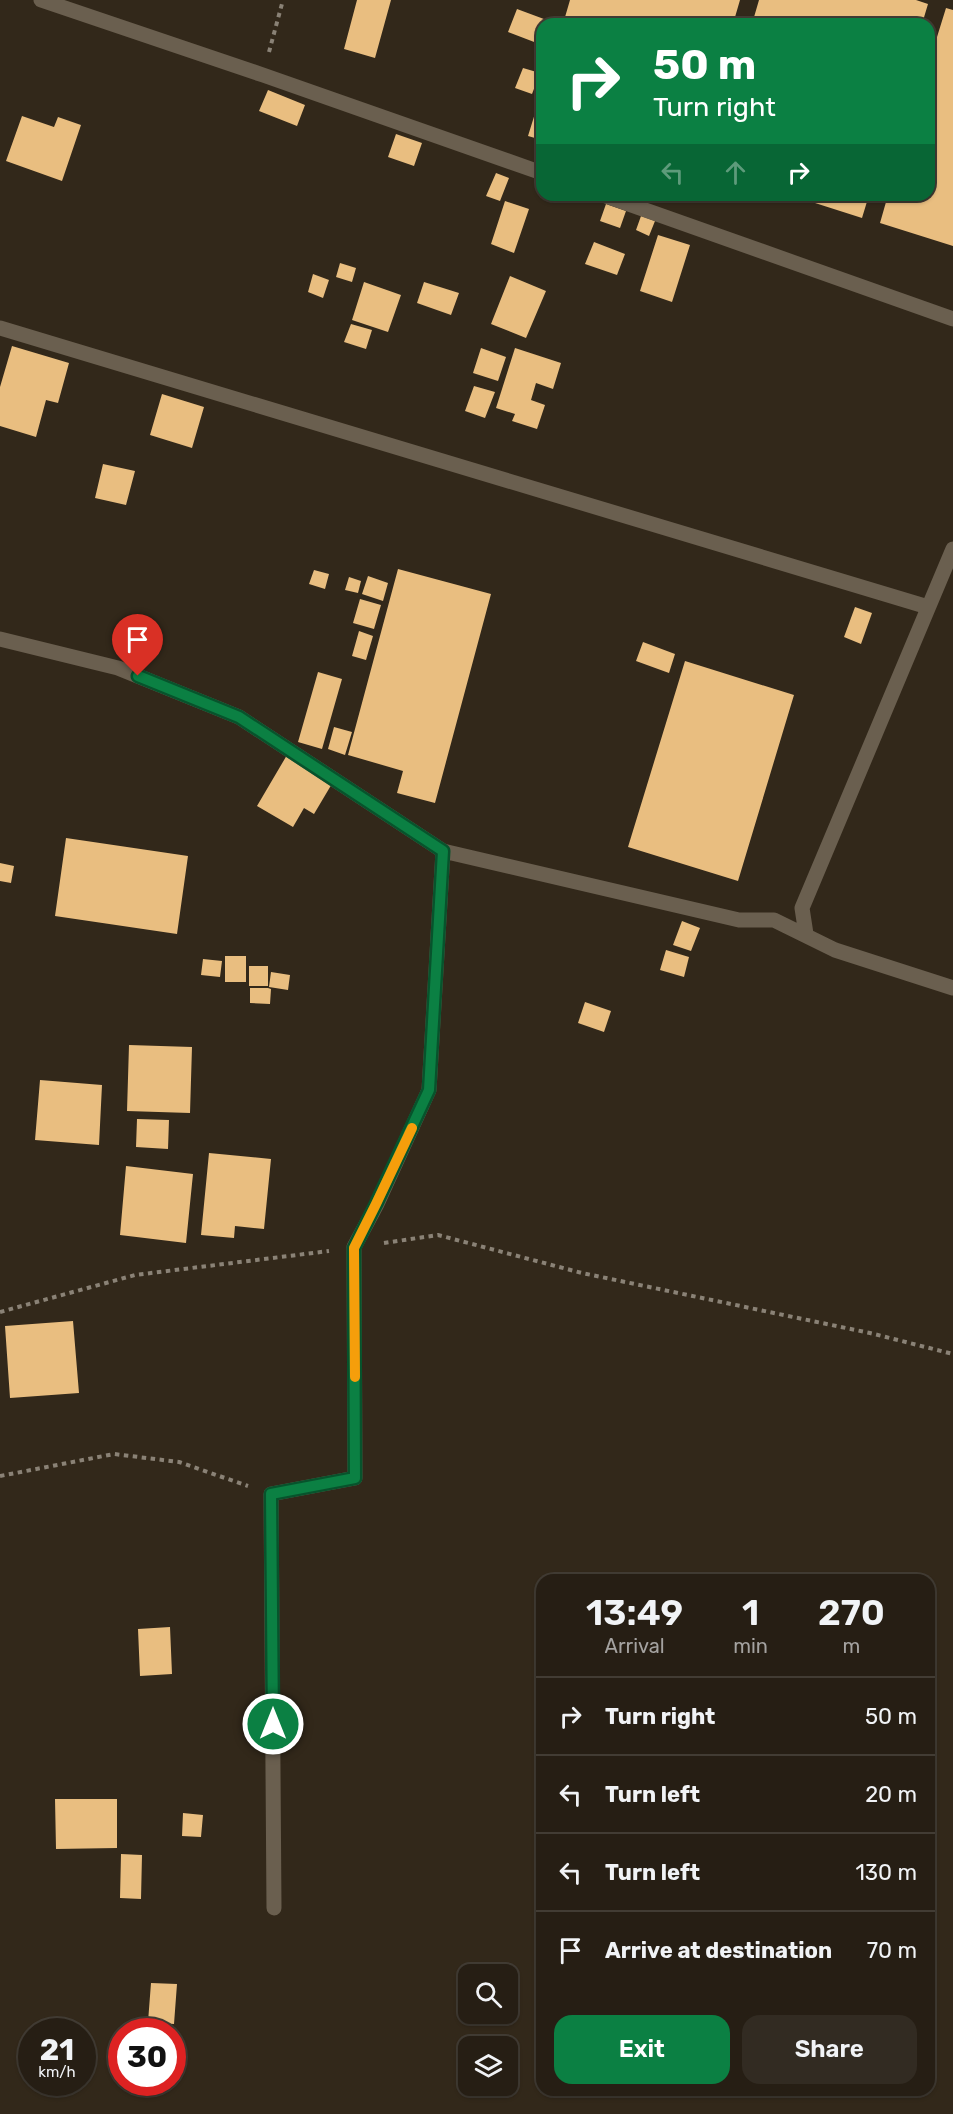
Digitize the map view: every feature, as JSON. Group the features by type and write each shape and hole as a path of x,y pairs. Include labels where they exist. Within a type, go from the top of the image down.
{"street":[{"path":"41,0 536,171"},
{"path":"620,201 953,319"},
{"path":"0,328 928,607"},
{"path":"806,934 802,908 953,549"},
{"path":"0,639 118,668 239,717 443,851 739,920 774,920 835,950 953,988"},
{"path":"274,1908 271,1494 355,1478 354,1248 429,1090 443,851"}],"path":[{"path":"263,75 283,0"},
{"path":"0,1312 135,1275 354,1248 438,1235 588,1274 870,1333 953,1354"},
{"path":"0,1476 114,1454 179,1462 271,1494"}],"building":[{"path":"357,0 391,0 375,58 344,49"},
{"path":"570,0 740,0 735,18 565,18"},
{"path":"759,0 916,0 928,4 924,18 754,18"},
{"path":"946,8 953,10 953,246 880,223 886,201 935,201 935,43"},
{"path":"517,9 541,18 536,18 536,43 508,32"},
{"path":"523,68 536,72 536,84 532,94 515,88"},
{"path":"268,90 305,105 297,126 259,111"},
{"path":"536,110 536,138 528,136"},
{"path":"22,116 54,127 58,117 81,125 62,181 6,161"},
{"path":"396,134 422,143 414,166 388,157"},
{"path":"496,173 509,178 500,201 486,196"},
{"path":"505,201 529,209 514,253 491,244"},
{"path":"809,201 867,201 862,218"},
{"path":"606,204 626,211 620,228 600,221"},
{"path":"641,216 655,221 649,236 636,230"},
{"path":"658,235 690,245 672,302 640,291"},
{"path":"594,242 625,254 617,275 585,264"},
{"path":"340,263 356,268 352,282 336,277"},
{"path":"313,274 329,280 323,298 308,292"},
{"path":"510,276 546,291 526,338 491,324"},
{"path":"364,282 401,295 388,332 352,320"},
{"path":"424,282 459,293 451,315 417,303"},
{"path":"351,324 372,330 366,349 344,342"},
{"path":"12,346 69,363 58,403 46,400 36,437 0,426 0,387"},
{"path":"481,348 506,357 498,381 473,373"},
{"path":"515,348 561,363 553,389 536,383 531,400 545,405 537,429 512,421 515,414 496,408"},
{"path":"474,386 495,392 485,418 465,411"},
{"path":"162,394 204,407 192,448 150,435"},
{"path":"103,464 135,471 126,505 95,498"},
{"path":"398,569 491,594 435,803 397,793 403,771 348,755"},
{"path":"314,570 329,574 325,589 309,584"},
{"path":"368,576 388,583 383,601 362,594"},
{"path":"349,577 361,581 358,593 345,590"},
{"path":"360,599 381,605 374,629 353,623"},
{"path":"855,607 872,613 861,644 844,637"},
{"path":"359,631 373,636 366,660 352,656"},
{"path":"643,642 675,654 669,673 636,661"},
{"path":"685,661 794,695 738,881 628,847"},
{"path":"318,672 342,679 322,749 298,742"},
{"path":"334,727 352,732 345,755 328,749"},
{"path":"287,755 333,782 314,814 304,808 293,827 257,806"},
{"path":"66,838 188,856 177,934 55,916"},
{"path":"0,863 14,866 11,883 0,881"},
{"path":"682,921 700,928 691,951 673,945"},
{"path":"666,950 689,957 684,977 660,970"},
{"path":"225,956 246,956 246,982 225,982"},
{"path":"203,959 222,961 220,977 201,975"},
{"path":"249,966 268,966 268,986 249,986"},
{"path":"271,972 290,975 288,990 269,987"},
{"path":"250,988 271,989 270,1004 250,1003"},
{"path":"585,1002 611,1011 604,1032 578,1023"},
{"path":"129,1045 192,1047 190,1113 127,1111"},
{"path":"40,1080 102,1085 99,1145 35,1140"},
{"path":"137,1119 169,1120 168,1149 136,1147"},
{"path":"209,1153 271,1159 264,1229 235,1226 234,1238 201,1235"},
{"path":"126,1166 193,1174 186,1243 120,1235"},
{"path":"73,1321 79,1393 10,1398 5,1326"},
{"path":"170,1627 172,1674 140,1676 138,1629"},
{"path":"55,1799 117,1799 117,1848 56,1849"},
{"path":"183,1813 203,1815 201,1837 182,1836"},
{"path":"121,1854 142,1855 141,1899 120,1898"},
{"path":"151,1983 177,1984 174,2018 148,2018"}],"slow traffic":[{"path":"355,1377 354,1248 412,1128"}],"route":[{"path":"138,676 239,717 443,851 429,1090 354,1248 355,1478 271,1494 273,1724"}]}
